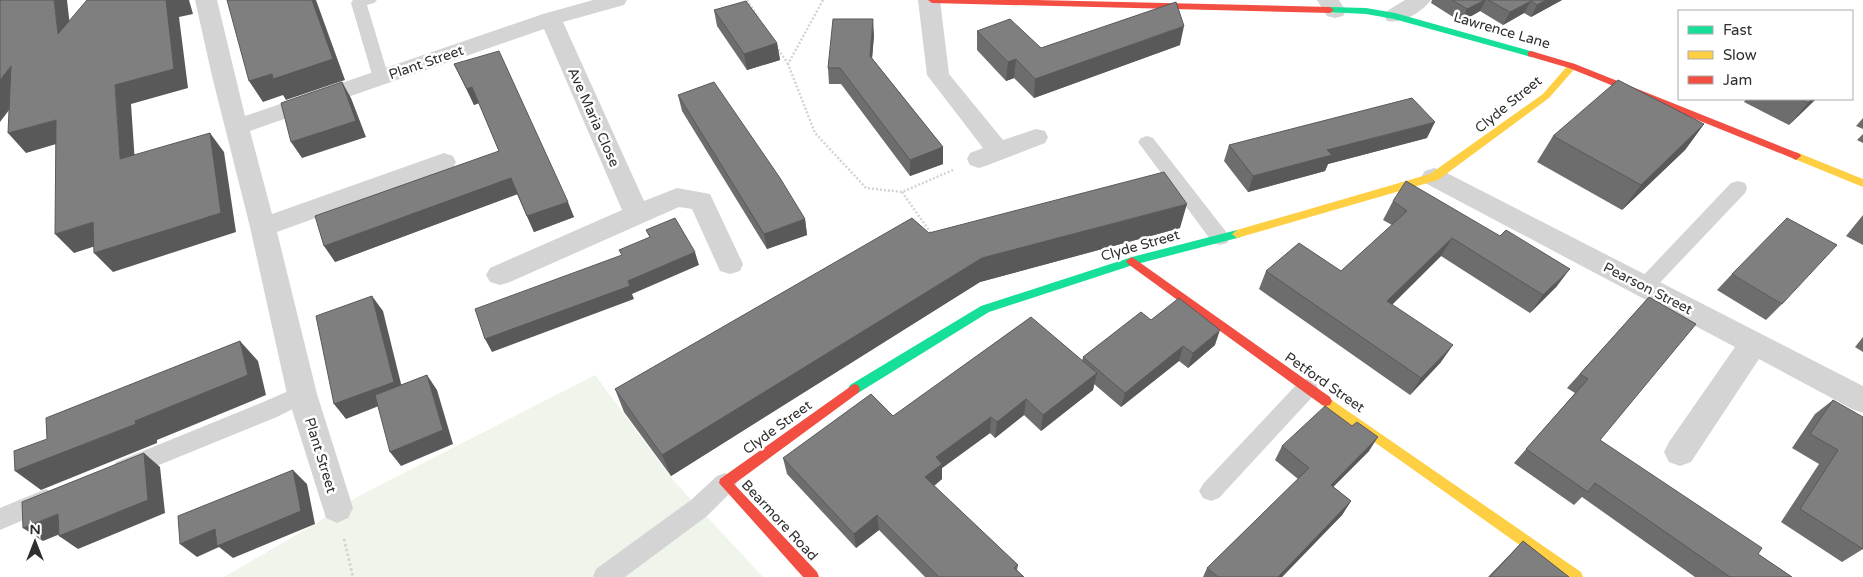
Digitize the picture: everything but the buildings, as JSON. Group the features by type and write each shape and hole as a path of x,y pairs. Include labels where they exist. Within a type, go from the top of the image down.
{"street":[{"name":"Plant Street","path":"206,0 223,76 263,227 302,394 337,508"},
{"name":"Plant Street","path":"237,127 552,19 616,0"},
{"name":"Lawrence Lane","path":"930,0 1331,6 1395,16 1572,66 1863,184"},
{"path":"930,0 938,75 989,155 1036,137"},
{"path":"1395,16 1420,0"},
{"name":"Ave Maria Close","path":"552,19 637,214"},
{"name":"Clyde Street","path":"725,482 857,387 985,309 1132,261 1434,177 1447,170 1546,96 1572,66"},
{"path":"263,227 444,162"},
{"name":"Pearson Street","path":"1434,177 1863,400"},
{"path":"500,275 677,197 701,201 730,264"},
{"name":"Petford Street","path":"1132,261 1307,388 1576,577"},
{"path":"1680,452 1754,343"},
{"name":"Bearmore Road","path":"725,482 812,577"}],"lane":[{"path":"370,0 359,3 381,78"},
{"path":"1147,142 1220,238"},
{"path":"1645,286 1738,188"},
{"path":"1211,491 1307,388"},
{"path":"108,475 269,410 302,394"},
{"path":"605,577 699,508 725,482"},
{"path":"0,519 63,493"}],"path":[{"path":"747,0 762,24"},
{"path":"788,64 823,0"},
{"path":"772,40 788,64 815,133 866,188 902,192 989,155"},
{"path":"902,192 934,238"},
{"path":"337,508 353,577"}],"shaded area":[{"path":"595,375 673,480 763,577 224,577 357,497"}],"traffic: fast":[{"path":"1330,10 1366,11 1395,16 1531,54"},
{"path":"854,389 985,309 1132,261 1237,234"}],"traffic: slow":[{"path":"1237,234 1434,177 1546,96 1572,66"},
{"path":"1796,156 1863,183"},
{"path":"1326,401 1576,577"}],"traffic: jam":[{"path":"932,0 1330,10"},
{"path":"1531,54 1572,66 1796,156"},
{"path":"1132,261 1326,401"},
{"path":"812,577 725,483 854,389"}]}
